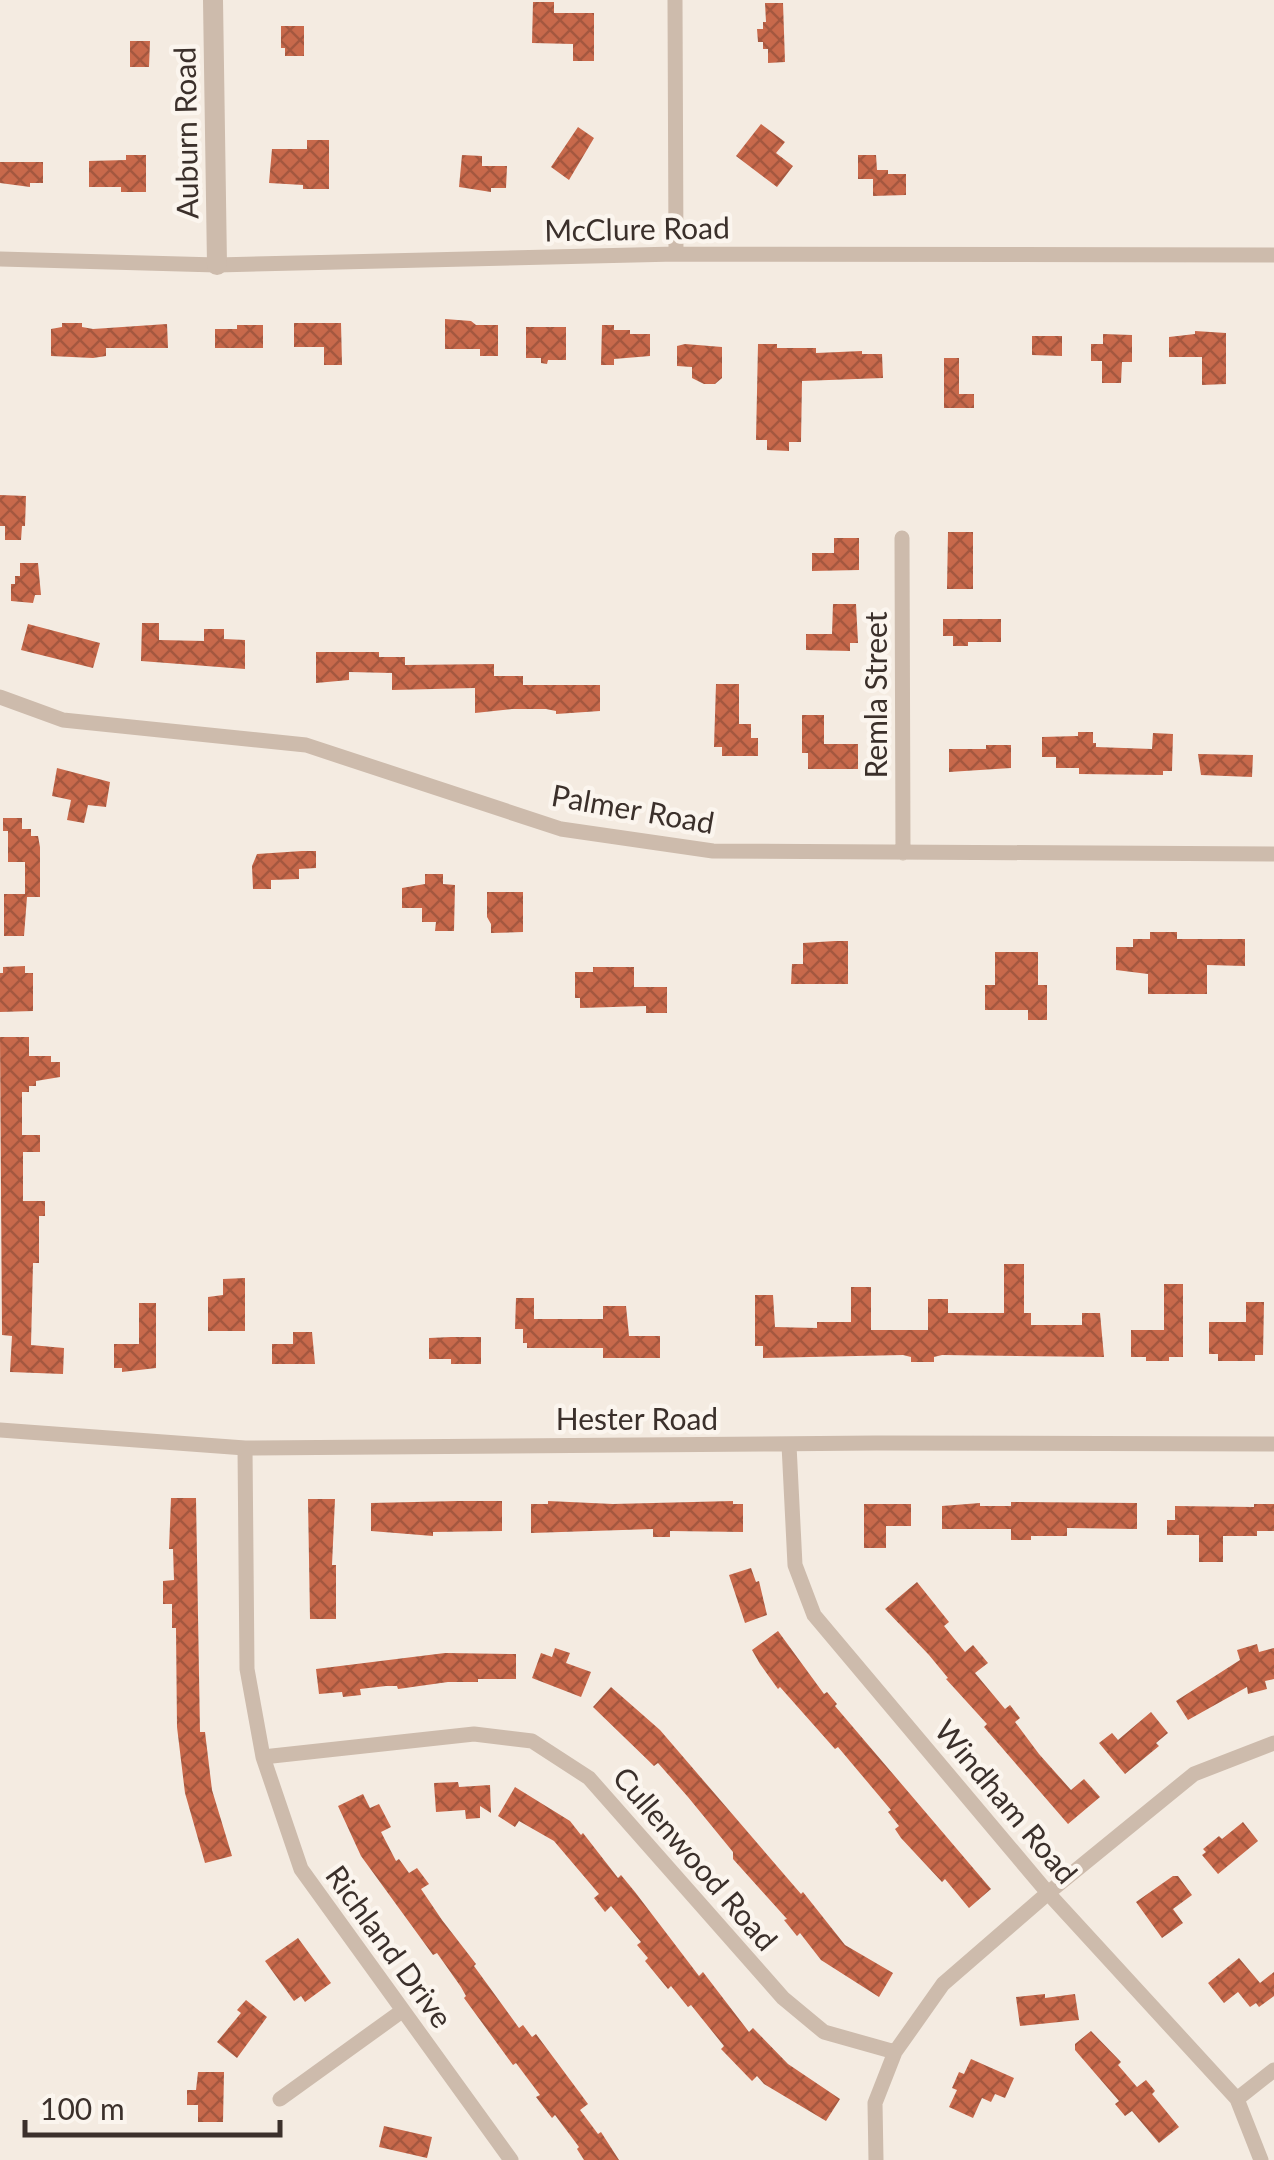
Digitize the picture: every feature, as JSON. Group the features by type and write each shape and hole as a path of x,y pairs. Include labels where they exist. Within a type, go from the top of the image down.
{"street":[{"name":"Auburn Road","path":"213,0 218,265"},
{"path":"674,0 676,254"},
{"name":"McClure Road","path":"0,260 218,265 676,254 1274,255"},
{"name":"Remla Street","path":"902,538 903,853"},
{"name":"Palmer Road","path":"0,697 63,720 306,745 561,829 713,852 1274,854"},
{"name":"Hester Road","path":"0,1430 244,1448 1274,1444"},
{"name":"Windham Road","path":"789,1444 795,1566 814,1615 1048,1893 1238,2098 1261,2160"},
{"name":"Richland Drive","path":"244,1448 247,1669 263,1757 300,1869 512,2160"},
{"name":"Cullenwood Road","path":"263,1757 474,1734 532,1740 589,1778 783,1998 824,2032 895,2052"},
{"path":"876,2160 875,2102 895,2052 943,1984 1194,1774 1274,1743"},
{"path":"280,2099 402,2011"},
{"path":"1238,2098 1274,2070"}],"building":[{"path":"533,2 554,2 554,13 594,13 594,61 573,61 573,44 532,43"},
{"path":"765,3 783,3 785,62 768,63 768,49 758,42 757,29 763,29 766,22"},
{"path":"281,26 304,26 304,56 285,56"},
{"path":"130,41 150,41 149,67 130,67"},
{"path":"761,124 785,142 776,153 793,166 777,187 736,156"},
{"path":"578,127 594,138 569,180 551,167"},
{"path":"307,140 329,140 329,189 269,183 272,149 307,149"},
{"path":"126,155 146,155 146,192 89,187 89,161 126,160"},
{"path":"462,155 482,156 482,166 507,166 506,188 491,188 491,192 459,187"},
{"path":"858,155 876,155 877,170 906,174 906,195 873,196 873,179 858,179"},
{"path":"0,162 43,162 43,183 30,183 30,187 0,183"},
{"path":"445,319 498,325 498,356 480,356 480,349 445,349"},
{"path":"62,323 82,323 82,327 93,329 167,324 168,348 106,348 106,356 93,358 51,356 51,329 62,327"},
{"path":"294,323 341,323 342,365 324,365 324,347 294,347"},
{"path":"237,325 263,325 263,348 215,348 215,329 237,329"},
{"path":"602,325 630,330 630,334 650,334 650,356 614,359 614,365 601,365"},
{"path":"526,327 566,327 566,360 548,360 547,364 541,363 541,358 526,358"},
{"path":"1195,331 1226,333 1226,384 1202,385 1202,357 1169,357 1169,337"},
{"path":"1103,334 1132,335 1132,362 1122,362 1121,383 1102,383 1102,361 1091,361 1091,344 1103,344"},
{"path":"1032,336 1062,336 1062,356 1032,355"},
{"path":"758,344 816,348 816,353 882,354 883,378 802,381 801,442 789,442 789,451 767,450 767,440 756,440"},
{"path":"677,346 722,347 722,378 715,384 704,384 692,378 692,367 677,366"},
{"path":"944,358 959,358 959,394 974,394 974,408 944,408"},
{"path":"0,495 26,496 21,540 5,540 5,526 0,526"},
{"path":"948,532 973,532 973,589 947,589"},
{"path":"834,538 859,538 859,570 812,571 812,553 834,553"},
{"path":"20,563 38,563 41,595 35,595 33,603 11,601 11,584 15,584 15,576 20,576"},
{"path":"833,604 856,604 858,643 850,643 850,651 806,650 806,634 832,634"},
{"path":"943,619 1001,619 1001,642 953,646 953,636 943,636"},
{"path":"142,623 159,623 159,640 204,641 204,629 224,629 224,639 245,640 245,669 141,661"},
{"path":"28,624 100,643 93,668 21,650"},
{"path":"316,652 379,652 379,657 405,657 405,665 494,664 494,676 523,676 523,685 600,685 600,711 556,714 546,709 512,709 475,713 475,688 392,690 392,673 349,672 349,680 316,683"},
{"path":"716,684 739,684 739,724 751,724 751,738 758,738 758,756 722,756 722,747 714,747"},
{"path":"802,715 824,715 824,744 858,744 858,769 808,769 808,753 802,753"},
{"path":"1078,732 1093,732 1096,747 1152,749 1153,733 1173,734 1172,771 1163,771 1163,775 1079,774 1079,768 1056,768 1056,757 1042,757 1042,737 1078,736"},
{"path":"986,745 1011,745 1011,768 949,772 949,749 986,749"},
{"path":"1198,754 1253,755 1252,777 1201,775"},
{"path":"57,768 110,782 106,807 88,805 84,823 67,820 71,800 52,796"},
{"path":"3,818 22,818 22,829 31,829 31,836 38,836 40,847 40,897 27,897 24,936 4,936 4,894 25,894 25,862 8,862 8,831 3,831"},
{"path":"316,851 316,868 299,869 299,879 271,880 271,889 253,889 252,866 257,854"},
{"path":"425,874 443,874 443,884 455,885 454,931 435,931 436,922 422,922 422,908 402,908 402,888 425,884"},
{"path":"487,892 523,892 523,932 491,933"},
{"path":"1150,932 1177,932 1177,939 1245,939 1245,966 1207,965 1207,994 1148,994 1148,974 1116,970 1116,947 1133,947 1133,939 1150,939"},
{"path":"848,941 848,984 791,984 792,964 803,964 803,943"},
{"path":"995,952 1038,952 1038,985 1047,985 1047,1020 1028,1020 1028,1010 985,1010 985,985 995,985"},
{"path":"25,966 25,973 33,973 33,1011 0,1012 3,967"},
{"path":"593,967 634,967 634,987 667,987 667,1013 646,1013 646,1006 580,1008 580,998 575,998 575,972 593,972"},
{"path":"0,1037 29,1037 29,1056 51,1056 51,1062 60,1062 60,1077 36,1081 36,1086 29,1086 29,1092 22,1092 22,1135 40,1135 40,1152 23,1152 23,1201 45,1201 45,1216 39,1216 39,1263 33,1263 31,1345 64,1348 63,1374 10,1372 12,1336 2,1335"},
{"path":"1004,1264 1024,1264 1024,1313 1031,1313 1031,1325 1082,1325 1082,1313 1100,1313 1104,1357 942,1355 934,1357 934,1362 911,1362 911,1357 903,1355 763,1358 763,1346 755,1346 755,1295 773,1295 775,1327 817,1328 817,1322 851,1322 851,1287 871,1287 871,1330 928,1330 928,1299 948,1299 948,1313 1004,1313"},
{"path":"245,1278 245,1331 208,1331 208,1297 223,1295 223,1279"},
{"path":"1164,1284 1183,1284 1183,1357 1146,1361 1146,1357 1131,1357 1131,1330 1164,1330"},
{"path":"516,1298 534,1298 534,1319 603,1319 603,1306 626,1306 629,1336 660,1336 660,1358 603,1358 603,1348 527,1348 523,1329 515,1329"},
{"path":"1246,1302 1264,1302 1263,1355 1255,1355 1255,1361 1218,1361 1218,1354 1209,1354 1209,1322 1246,1322"},
{"path":"139,1303 156,1303 156,1368 122,1372 122,1368 114,1368 114,1344 139,1344"},
{"path":"293,1332 312,1332 315,1364 272,1364 272,1344 293,1344"},
{"path":"481,1337 481,1364 429,1359 429,1338"},
{"path":"171,1498 196,1498 200,1732 205,1732 212,1790 232,1856 205,1863 185,1793 177,1727 176,1628 172,1628 172,1604 163,1604 163,1581 174,1580 173,1549 169,1549"},
{"path":"308,1499 335,1499 332,1565 336,1565 336,1619 310,1619"},
{"path":"502,1501 502,1531 433,1532 433,1536 371,1531 371,1503"},
{"path":"733,1501 743,1504 743,1532 670,1531 670,1537 653,1537 653,1529 531,1533 531,1504"},
{"path":"1011,1502 1137,1503 1137,1529 1067,1528 1067,1536 1011,1540 1011,1529 942,1529 942,1506 1011,1506"},
{"path":"864,1504 911,1504 911,1526 886,1526 886,1548 864,1548"},
{"path":"1274,1504 1274,1531 1257,1531 1257,1536 1223,1536 1223,1562 1199,1562 1199,1535 1167,1535 1167,1520 1175,1520 1175,1506"},
{"path":"751,1568 756,1582 759,1581 767,1615 745,1623 729,1575"},
{"path":"917,1582 949,1622 944,1626 965,1652 973,1645 988,1663 975,1673 1005,1709 1010,1705 1020,1718 1015,1722 1039,1754 1071,1790 1084,1779 1100,1797 1068,1824 984,1727 987,1724 929,1655 885,1609"},
{"path":"778,1631 824,1694 827,1692 991,1889 969,1908 901,1838 895,1829 899,1826 888,1812 891,1810 838,1747 835,1749 778,1689 760,1664 752,1650"},
{"path":"1257,1644 1259,1652 1274,1648 1274,1679 1265,1681 1267,1689 1248,1694 1247,1687 1188,1720 1176,1701 1240,1660 1237,1650"},
{"path":"555,1648 570,1653 566,1663 591,1672 581,1697 532,1678 541,1653 552,1657"},
{"path":"445,1653 516,1654 516,1679 478,1679 398,1689 386,1686 360,1689 361,1695 343,1697 342,1692 319,1694 316,1669"},
{"path":"611,1687 660,1730 845,1945 893,1973 879,1997 821,1960 800,1933 797,1936 658,1763 654,1766 593,1707"},
{"path":"1151,1712 1168,1733 1156,1743 1159,1746 1125,1774 1099,1743 1112,1733 1118,1740"},
{"path":"458,1782 459,1787 490,1785 491,1813 480,1806 480,1818 466,1819 465,1810 436,1812 434,1783"},
{"path":"515,1787 583,1833 618,1878 621,1875 635,1892 699,1976 703,1972 749,2032 753,2028 788,2064 840,2099 826,2121 757,2076 752,2081 721,2049 724,2046 691,2005 688,2007 671,1986 668,1989 645,1961 648,1958 637,1945 641,1942 611,1906 605,1912 594,1898 599,1894 554,1841 519,1821 515,1827 498,1816"},
{"path":"363,1794 370,1808 379,1804 391,1827 381,1832 396,1861 399,1859 409,1873 417,1868 429,1884 421,1889 442,1920 519,2028 523,2025 532,2037 536,2034 588,2104 580,2110 598,2134 601,2132 619,2160 584,2160 579,2147 555,2115 552,2118 536,2097 540,2095 464,1998 461,1987 437,1953 433,1955 361,1856 338,1806"},
{"path":"1243,1822 1258,1841 1218,1874 1202,1855 1206,1852 1203,1849"},
{"path":"1178,1876 1192,1895 1173,1909 1183,1923 1162,1938 1136,1902"},
{"path":"298,1938 331,1983 305,2002 301,1996 294,2001 265,1961"},
{"path":"1239,1958 1260,1983 1274,1972 1274,1996 1259,2007 1256,2003 1250,2007 1238,1992 1224,2003 1208,1983"},
{"path":"1045,1994 1045,1998 1075,1994 1079,2020 1020,2026 1016,1997"},
{"path":"246,2000 267,2017 237,2058 217,2042 241,2013 237,2010"},
{"path":"1091,2031 1121,2062 1118,2065 1137,2087 1146,2080 1155,2091 1152,2094 1179,2127 1159,2143 1132,2111 1125,2116 1115,2104 1119,2101 1075,2050 1075,2044"},
{"path":"971,2059 1014,2078 1005,2098 995,2094 991,2102 982,2098 973,2118 949,2107 957,2090 952,2088 959,2072 964,2074"},
{"path":"198,2072 224,2072 223,2122 198,2122 198,2105 187,2105 187,2090 196,2090"},
{"path":"384,2126 432,2137 427,2158 379,2147"}]}
